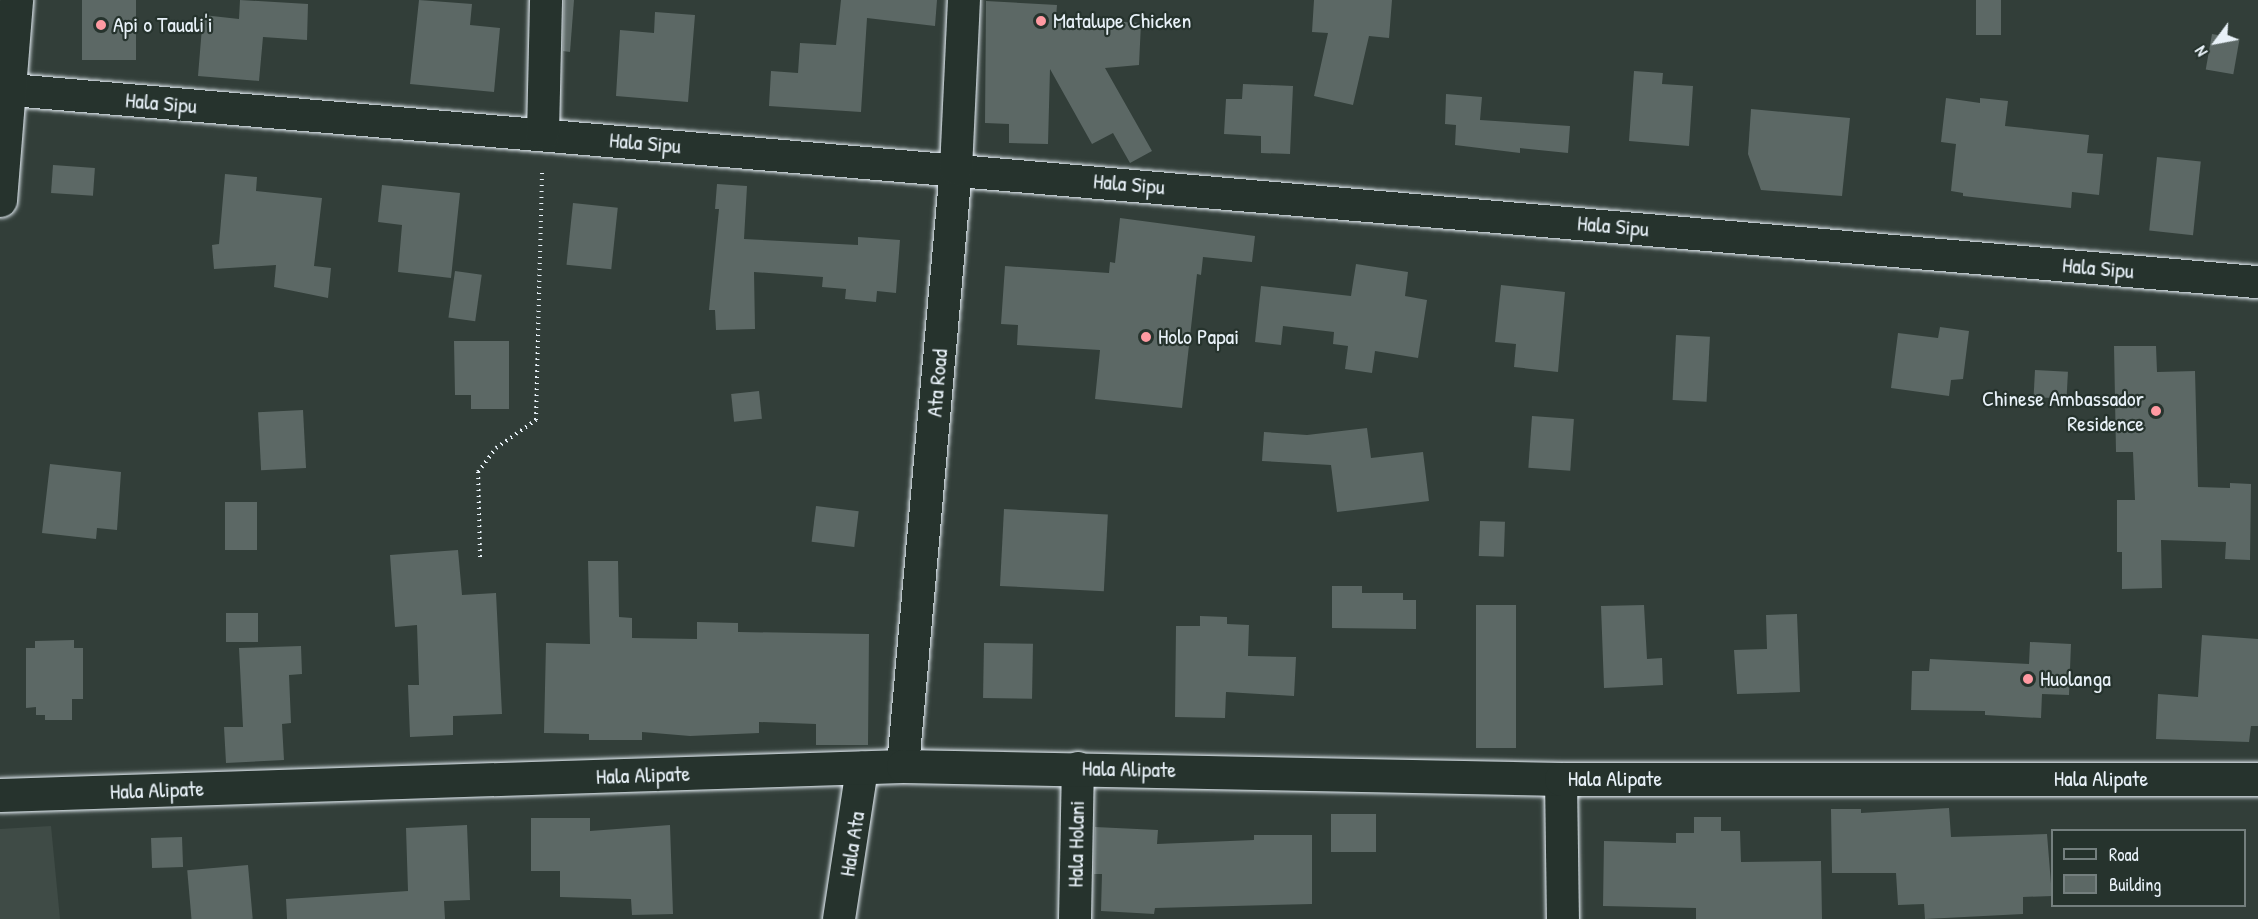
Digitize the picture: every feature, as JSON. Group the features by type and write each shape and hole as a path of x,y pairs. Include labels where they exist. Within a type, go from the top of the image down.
{"street":[{"path":"0,200 4,90 16,0"},
{"path":"543,134 546,0"},
{"name":"Ata Road","path":"903,766 956,169 964,0"},
{"name":"Hala Sipu","path":"4,90 956,169 2258,282"},
{"name":"Hala Alipate","path":"0,795 903,766 1560,779 2258,779"},
{"name":"Hala Ata","path":"839,919 862,768"},
{"name":"Hala Holani","path":"1075,919 1078,768"},
{"path":"1560,779 1563,919"}],"path":[{"path":"480,557 478,472 496,448 536,420 543,134"}],"shaded area":[{"path":"51,826 60,919 0,919 0,829"}],"building":[{"name":"Api o Tauali'i","path":"82,0 136,0 136,60 82,60"},
{"path":"240,0 308,4 307,40 263,37 259,81 198,76 203,15 239,19"},
{"path":"419,0 472,4 470,25 500,28 494,92 410,84"},
{"path":"564,0 574,0 570,52 563,51"},
{"path":"841,0 937,0 935,26 867,18 861,112 769,106 771,71 798,73 800,43 836,45"},
{"path":"1314,0 1392,0 1389,38 1369,36 1353,105 1314,96 1328,33 1312,32"},
{"path":"1976,0 2001,0 2001,35 1976,35"},
{"path":"986,1 1057,5 1056,18 1141,23 1139,65 1105,68 1152,151 1130,163 1113,133 1092,144 1050,69 1048,144 1009,143 1009,124 985,123"},
{"path":"655,12 695,15 688,102 616,96 620,30 654,33"},
{"path":"2212,34 2240,39 2233,74 2206,69"},
{"path":"1634,71 1663,73 1662,84 1693,86 1689,146 1629,141"},
{"path":"1243,84 1293,86 1290,154 1261,153 1261,136 1224,134 1226,99 1242,99"},
{"path":"1446,94 1482,97 1480,120 1570,126 1568,153 1520,148 1520,153 1455,145 1456,125 1445,124"},
{"path":"1946,98 1980,103 1980,98 2008,101 2005,126 2089,135 2087,153 2103,154 2099,195 2072,192 2071,208 1963,196 1963,193 1951,191 1956,144 1941,142"},
{"path":"1751,109 1850,118 1842,196 1761,190 1748,154"},
{"path":"2157,157 2201,162 2193,235 2149,231"},
{"path":"53,165 95,168 93,196 51,193"},
{"path":"225,174 257,177 256,191 322,198 314,266 331,268 328,298 274,287 276,265 214,269 212,245 219,244"},
{"path":"717,184 747,186 744,239 858,245 858,237 900,240 896,293 877,291 876,302 845,299 846,289 822,287 823,277 754,272 755,329 716,330 715,310 709,310 719,209 715,209"},
{"path":"382,185 460,193 451,278 398,272 402,225 378,222"},
{"path":"573,203 618,208 611,269 567,265"},
{"name":"Holo Papai","path":"1120,218 1255,236 1252,262 1203,257 1201,275 1197,274 1182,408 1095,399 1100,350 1017,345 1018,325 1001,324 1005,266 1109,273 1110,262 1115,263"},
{"path":"1356,264 1408,272 1405,296 1427,300 1418,358 1375,351 1372,373 1345,369 1348,346 1333,344 1334,332 1283,326 1281,345 1255,342 1261,286 1351,296"},
{"path":"455,271 482,275 475,321 448,318"},
{"path":"1501,285 1565,292 1558,372 1514,367 1516,344 1495,342"},
{"path":"1940,327 1969,331 1963,379 1951,380 1949,396 1891,388 1898,333 1938,338"},
{"path":"1676,335 1710,337 1707,402 1673,400"},
{"path":"454,341 509,341 509,409 471,409 471,395 455,395"},
{"path":"2114,346 2156,346 2157,372 2195,371 2198,487 2230,488 2230,483 2251,484 2250,560 2225,559 2226,542 2161,540 2162,588 2122,589 2122,552 2117,552 2117,500 2135,500 2133,452 2116,452"},
{"path":"2035,370 2068,372 2067,399 2034,397"},
{"path":"759,391 762,419 734,422 731,394"},
{"path":"303,410 306,468 261,470 258,412"},
{"path":"1532,416 1574,419 1570,471 1528,468"},
{"path":"1367,428 1371,458 1423,452 1429,501 1337,512 1331,465 1262,461 1264,432 1307,435"},
{"path":"50,464 121,472 117,530 97,528 96,539 42,533"},
{"path":"225,502 257,502 257,550 225,550"},
{"path":"816,506 859,511 854,547 812,542"},
{"path":"1004,509 1108,514 1104,591 1000,586"},
{"path":"1480,521 1505,522 1504,557 1479,556"},
{"path":"458,550 462,595 496,593 502,714 453,716 453,735 410,737 408,685 419,685 417,625 395,627 390,555"},
{"path":"588,561 618,561 619,617 632,618 632,638 697,639 697,622 738,623 738,632 869,634 868,745 816,745 816,724 759,722 759,733 690,736 642,732 642,740 589,740 589,734 544,733 546,643 590,644"},
{"path":"1332,586 1362,586 1362,593 1403,593 1403,600 1416,600 1416,629 1332,628"},
{"path":"1476,605 1516,605 1516,748 1476,748"},
{"path":"1644,605 1647,659 1662,658 1663,685 1604,688 1601,606"},
{"path":"226,613 258,613 258,642 226,642"},
{"path":"1797,614 1800,692 1737,694 1734,650 1767,649 1766,615"},
{"path":"1200,616 1227,617 1227,624 1249,625 1248,656 1296,657 1294,696 1226,692 1225,718 1175,717 1176,626 1200,626"},
{"path":"2202,635 2258,639 2258,726 2251,726 2249,742 2156,739 2158,694 2198,697"},
{"path":"74,640 74,648 83,648 83,699 72,699 72,720 45,720 45,715 36,715 36,707 26,708 26,648 35,648 35,641"},
{"path":"2030,642 2071,644 2069,695 2042,694 2041,718 1985,715 1985,711 1911,710 1912,671 1929,671 1930,659 2029,664"},
{"path":"984,643 1033,644 1032,699 983,698"},
{"path":"301,646 302,674 289,675 291,723 282,724 284,760 226,763 224,727 243,727 239,648"},
{"path":"1949,808 1951,837 2047,834 2051,896 2023,897 2023,914 1925,919 1924,904 1898,905 1896,873 1832,873 1831,809 1861,809 1861,813"},
{"path":"1331,814 1376,814 1376,852 1331,852"},
{"path":"1694,817 1721,817 1721,831 1740,831 1741,862 1821,861 1822,919 1696,919 1696,908 1603,906 1604,841 1676,843 1676,833 1694,833"},
{"path":"531,818 590,818 590,831 670,825 673,914 632,915 631,899 560,897 560,871 531,871"},
{"path":"467,825 470,900 444,901 445,919 287,919 286,899 408,891 406,828"},
{"path":"1095,827 1158,830 1157,844 1254,840 1254,835 1312,835 1312,904 1155,908 1154,914 1101,911 1102,874 1094,874"},
{"path":"182,837 183,867 152,868 151,838"},
{"path":"248,865 253,919 191,919 187,870"}],"place":[{"name":"Matalupe Chicken","path":"1041,21"},
{"name":"Api o Tauali'i","path":"101,25"},
{"name":"Holo Papai","path":"1146,337"},
{"name":"Chinese Ambassador Residence","path":"2156,411"},
{"name":"Huolanga","path":"2028,679"}]}
